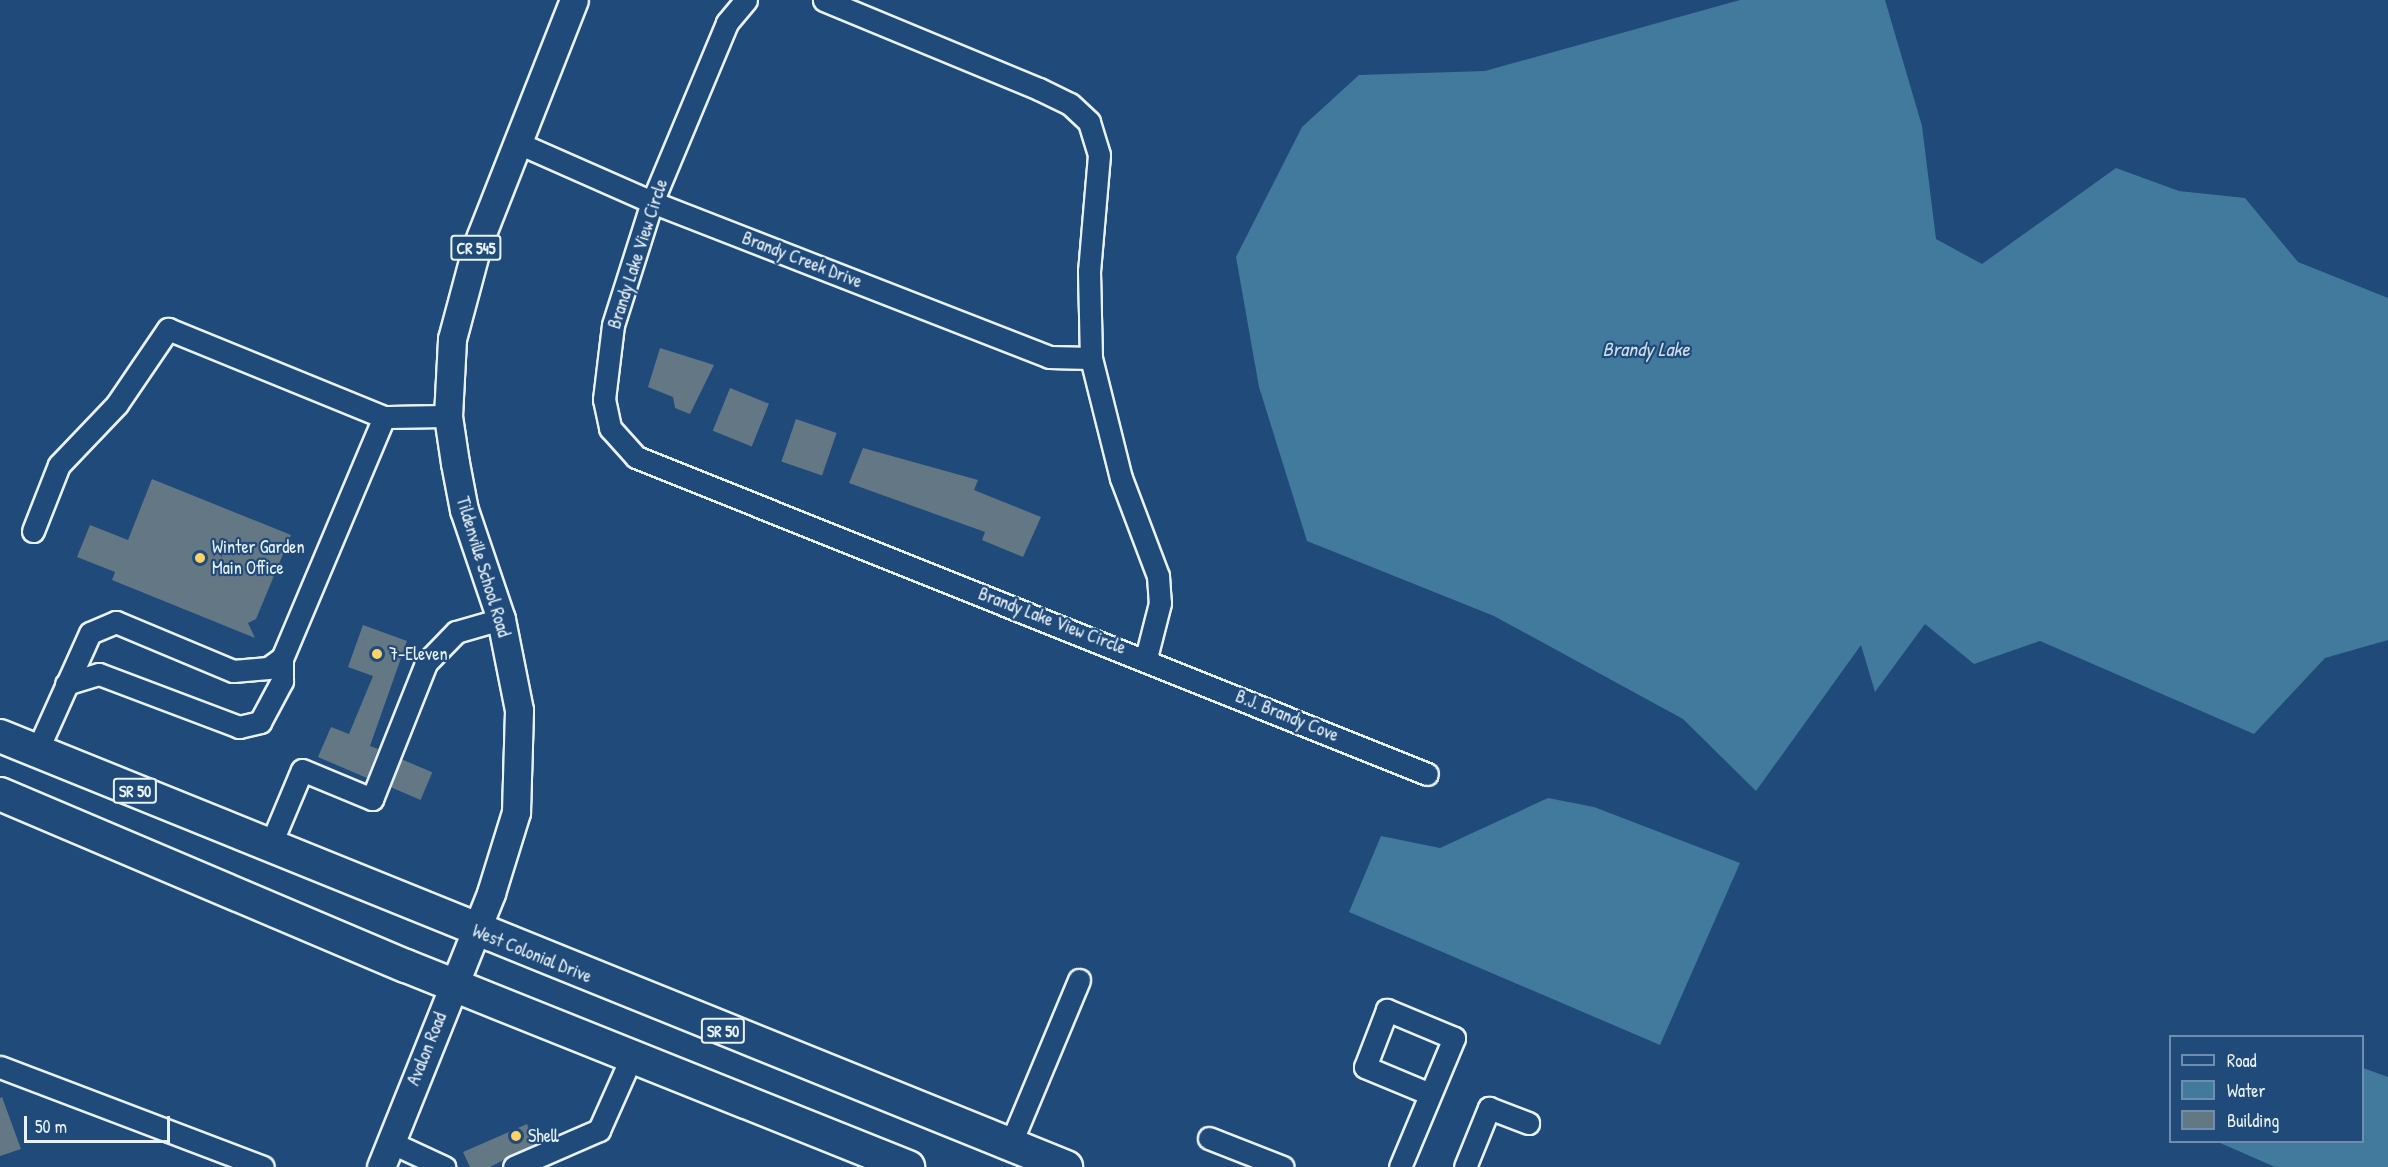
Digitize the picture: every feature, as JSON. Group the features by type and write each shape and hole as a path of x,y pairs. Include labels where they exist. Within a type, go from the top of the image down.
{"highway":[{"name":"West Colonial Drive","path":"0,736 475,931 1066,1167"},
{"path":"0,794 453,985 908,1167"}],"main road":[{"name":"Tildenville School Road","path":"475,931 509,845 520,782 519,710 501,619 464,510 448,416 452,339 461,295 574,0"},
{"name":"Avalon Road","path":"385,1155 475,931"}],"street":[{"name":"Brandy Lake View Circle","path":"746,0 727,23 652,202 613,325 604,399 610,428 636,457 1146,658 1160,603 1158,576 1121,478 1091,358 1089,272 1099,155 1089,122 1070,104 1039,89 824,0"},
{"name":"Brandy Creek Drive","path":"518,142 652,202 1049,357 1091,358"},
{"path":"33,531 59,465 117,404 168,329 384,417 448,416"},
{"path":"66,684 99,674 219,723 260,722 282,681 282,658 384,417"},
{"path":"270,846 302,770 372,799 426,663 456,632 501,619"},
{"path":"38,752 90,633 116,622 233,671 268,668 282,658"},
{"name":"B.J. Brandy Cove","path":"1146,658 1427,774"},
{"path":"1010,1145 1079,980"},
{"path":"1400,1167 1454,1038 1387,1010 1365,1067 1430,1094"},
{"path":"514,1167 599,1130 632,1056"},
{"path":"0,1067 263,1167"},
{"path":"1465,1167 1489,1108 1528,1123"},
{"path":"1209,1138 1283,1167"},
{"path":"385,1155 444,1167"}],"water":[{"name":"Brandy Lake","path":"1740,0 1885,0 1922,126 1936,239 1982,264 2116,168 2179,191 2245,198 2298,262 2388,298 2388,640 2325,658 2254,734 2040,641 1974,664 1925,624 1875,692 1861,645 1756,791 1683,719 1494,616 1307,541 1259,387 1236,257 1302,127 1359,75 1485,71"},
{"path":"1548,798 1594,807 1740,863 1660,1045 1349,912 1381,836 1440,848"},
{"path":"2364,1068 2388,1077 2388,1167 2275,1167 2220,1143 2364,1143"}],"building":[{"path":"660,348 714,365 690,414 675,408 673,397 648,387"},
{"path":"730,388 769,404 752,446 713,431"},
{"path":"796,419 837,433 822,476 781,462"},
{"path":"863,448 978,480 974,490 1041,517 1023,557 982,540 985,532 849,483"},
{"path":"152,479 291,535 256,619 248,623 255,638 112,580 115,572 77,557 90,525 128,540"},
{"path":"363,625 407,641 370,746 378,749 367,778 318,757 331,727 349,734 373,676 348,667"},
{"path":"401,759 432,772 421,800 389,787"},
{"path":"2,1097 21,1149 0,1156 0,1098"},
{"name":"Shell","path":"527,1124 535,1144 490,1167 470,1167 463,1152"}],"place":[{"name":"Winter Garden Main Office","path":"200,558"},
{"name":"7-Eleven","path":"377,654"},
{"name":"Shell","path":"516,1136"}]}
